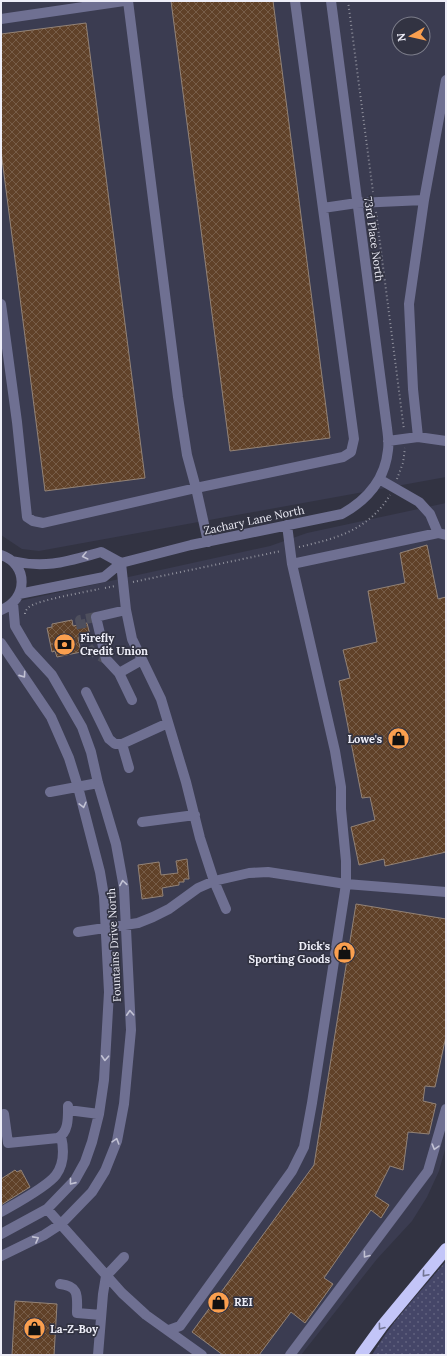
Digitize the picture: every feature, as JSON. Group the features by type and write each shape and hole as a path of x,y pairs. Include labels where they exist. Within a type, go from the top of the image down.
{"highway":[{"path":"361,1355 382,1326 446,1249"}],"street":[{"path":"1,20 124,1"},
{"path":"128,1 178,397 187,455 208,542"},
{"path":"1,304 6,382 27,517 33,521 42,523 196,488 343,457 351,452 354,439 296,1"},
{"name":"73rd Place North","path":"331,1 388,441 386,457 379,480"},
{"path":"418,437 413,389 409,304 424,200 446,80"},
{"path":"323,208 357,203 424,200"},
{"path":"388,441 418,437 446,441"},
{"path":"292,564 442,534 430,514 419,502 379,480"},
{"name":"Zachary Lane North","path":"20,594 104,577 121,563 208,542 342,514 356,506 367,496 379,480"},
{"path":"169,1330 180,1326 292,1171 304,1147 346,884 341,787 335,751 292,564 286,525"},
{"path":"12,561 37,565 55,564 101,552 121,563 126,610 132,639 161,699 195,815 200,838 214,881 226,909"},
{"path":"1,554 12,561 18,568 22,585 20,594 13,603 1,610"},
{"name":"Fountains Drive North","path":"1,1256 44,1235 61,1224 92,1192 105,1171 117,1141 124,1104 131,1030 124,888 116,844 98,783 91,752 82,727 52,675 29,650 15,626 13,603"},
{"path":"126,610 96,616 106,659 119,673 132,700"},
{"name":"Fountains Drive North","path":"1,643 51,717 70,758 100,872 104,896 109,992 104,1080 99,1114 85,1162 74,1180 47,1210 1,1234"},
{"path":"119,673 142,660"},
{"path":"86,692 109,739 115,744 122,744 168,723"},
{"path":"122,744 129,768"},
{"path":"50,792 98,783"},
{"path":"142,822 195,815"},
{"path":"78,932 138,923 153,918 169,909 198,888 214,881 249,873 268,872 346,884 446,892"},
{"path":"1,1212 42,1187 55,1176 62,1160 64,1147 62,1136 68,1120 68,1108 99,1114"},
{"path":"290,1355 428,1171 446,1109"},
{"path":"4,1114 8,1143 58,1138 62,1136"},
{"path":"47,1210 122,1293 146,1315 202,1355"},
{"path":"98,1355 106,1276 124,1257"},
{"path":"60,1284 71,1286 74,1289 76,1293 77,1313 101,1314"}],"path":[{"path":"25,618 25,612 30,606 40,602 290,549 346,534 361,525 373,515 389,497 400,475 404,438 348,1"}],"shaded area":[{"path":"1,1 446,1 446,477 39,551 22,549 1,535"},
{"path":"446,503 446,1146 439,1171 427,1197 412,1221 377,1259 301,1355 1,1355 1,605 270,546 307,533"},
{"path":"446,1261 446,1355 372,1355 388,1330"}],"building":[{"path":"171,1 273,1 330,438 230,451"},
{"path":"86,23 145,478 45,491 1,151 1,34"},
{"name":"Lowe's","path":"427,545 438,599 446,597 446,852 385,866 384,859 359,865 351,827 375,820 370,797 362,798 339,681 350,678 343,650 377,642 368,591 405,583 400,553"},
{"name":"Firefly Credit Union","path":"72,620 73,626 87,623 90,635 78,638 81,652 57,657 55,651 52,652 47,628 52,627 52,624"},
{"path":"187,859 189,879 184,879 184,882 179,882 179,885 162,888 163,896 142,899 138,865 159,862 161,875 178,873 176,861"},
{"path":"356,904 446,919 446,1036 435,1087 425,1086 423,1101 436,1104 429,1134 408,1132 403,1170 390,1166 375,1196 389,1205 381,1218 371,1210 324,1278 333,1284 305,1323 291,1312 259,1355 223,1355 192,1332 314,1165"},
{"path":"15,1170 17,1172 21,1170 30,1187 1,1205 1,1179"},
{"name":"La-Z-Boy","path":"15,1301 57,1304 54,1355 12,1355"}],"tunnel":[{"path":"96,617 80,620 83,635 89,648 106,659"}],"place":[{"name":"Firefly Credit Union","path":"65,644"},
{"name":"Lowe's","path":"398,739"},
{"name":"Dick's Sporting Goods","path":"345,952"},
{"name":"REI","path":"219,1302"},
{"name":"La-Z-Boy","path":"35,1329"}]}
